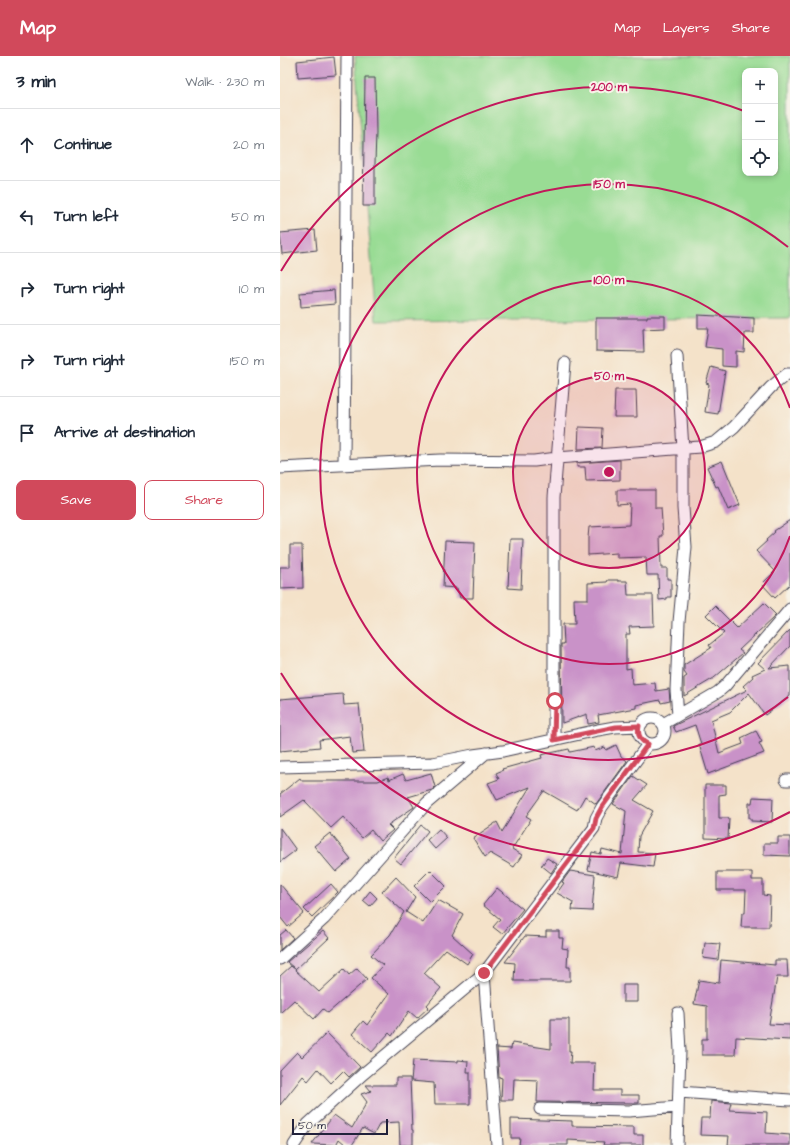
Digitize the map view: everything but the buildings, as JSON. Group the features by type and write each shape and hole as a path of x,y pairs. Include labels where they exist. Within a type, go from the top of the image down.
{"street":[{"path":"344,464 347,56"},
{"path":"677,356 683,449 683,508 686,547 678,637 676,690 678,715"},
{"path":"554,740 554,496 565,363"},
{"path":"280,468 440,460 534,461 700,447 716,442 734,427 771,387 787,374 790,374"},
{"path":"663,724 718,692 725,686 790,609"},
{"path":"280,767 434,763 473,754 503,751 610,728 639,726 646,719 650,718 659,720 663,724 665,732 661,741 653,745 648,744 641,739 639,735 639,726"},
{"path":"294,1145 308,1124 352,1084 484,973 594,828 596,818 602,807 648,744"},
{"path":"280,959 324,919 427,803 486,753"},
{"path":"484,973 497,1145"},
{"path":"677,1145 680,1051 678,1013"},
{"path":"679,1092 790,1100"},
{"path":"540,1109 629,1111 678,1107"}],"green space":[{"path":"355,56 790,56 790,318 376,321"}],"route":[{"path":"484,973 594,828 596,818 602,807 648,744 644,743 639,735 639,726 616,727 554,740 555,701"}]}
